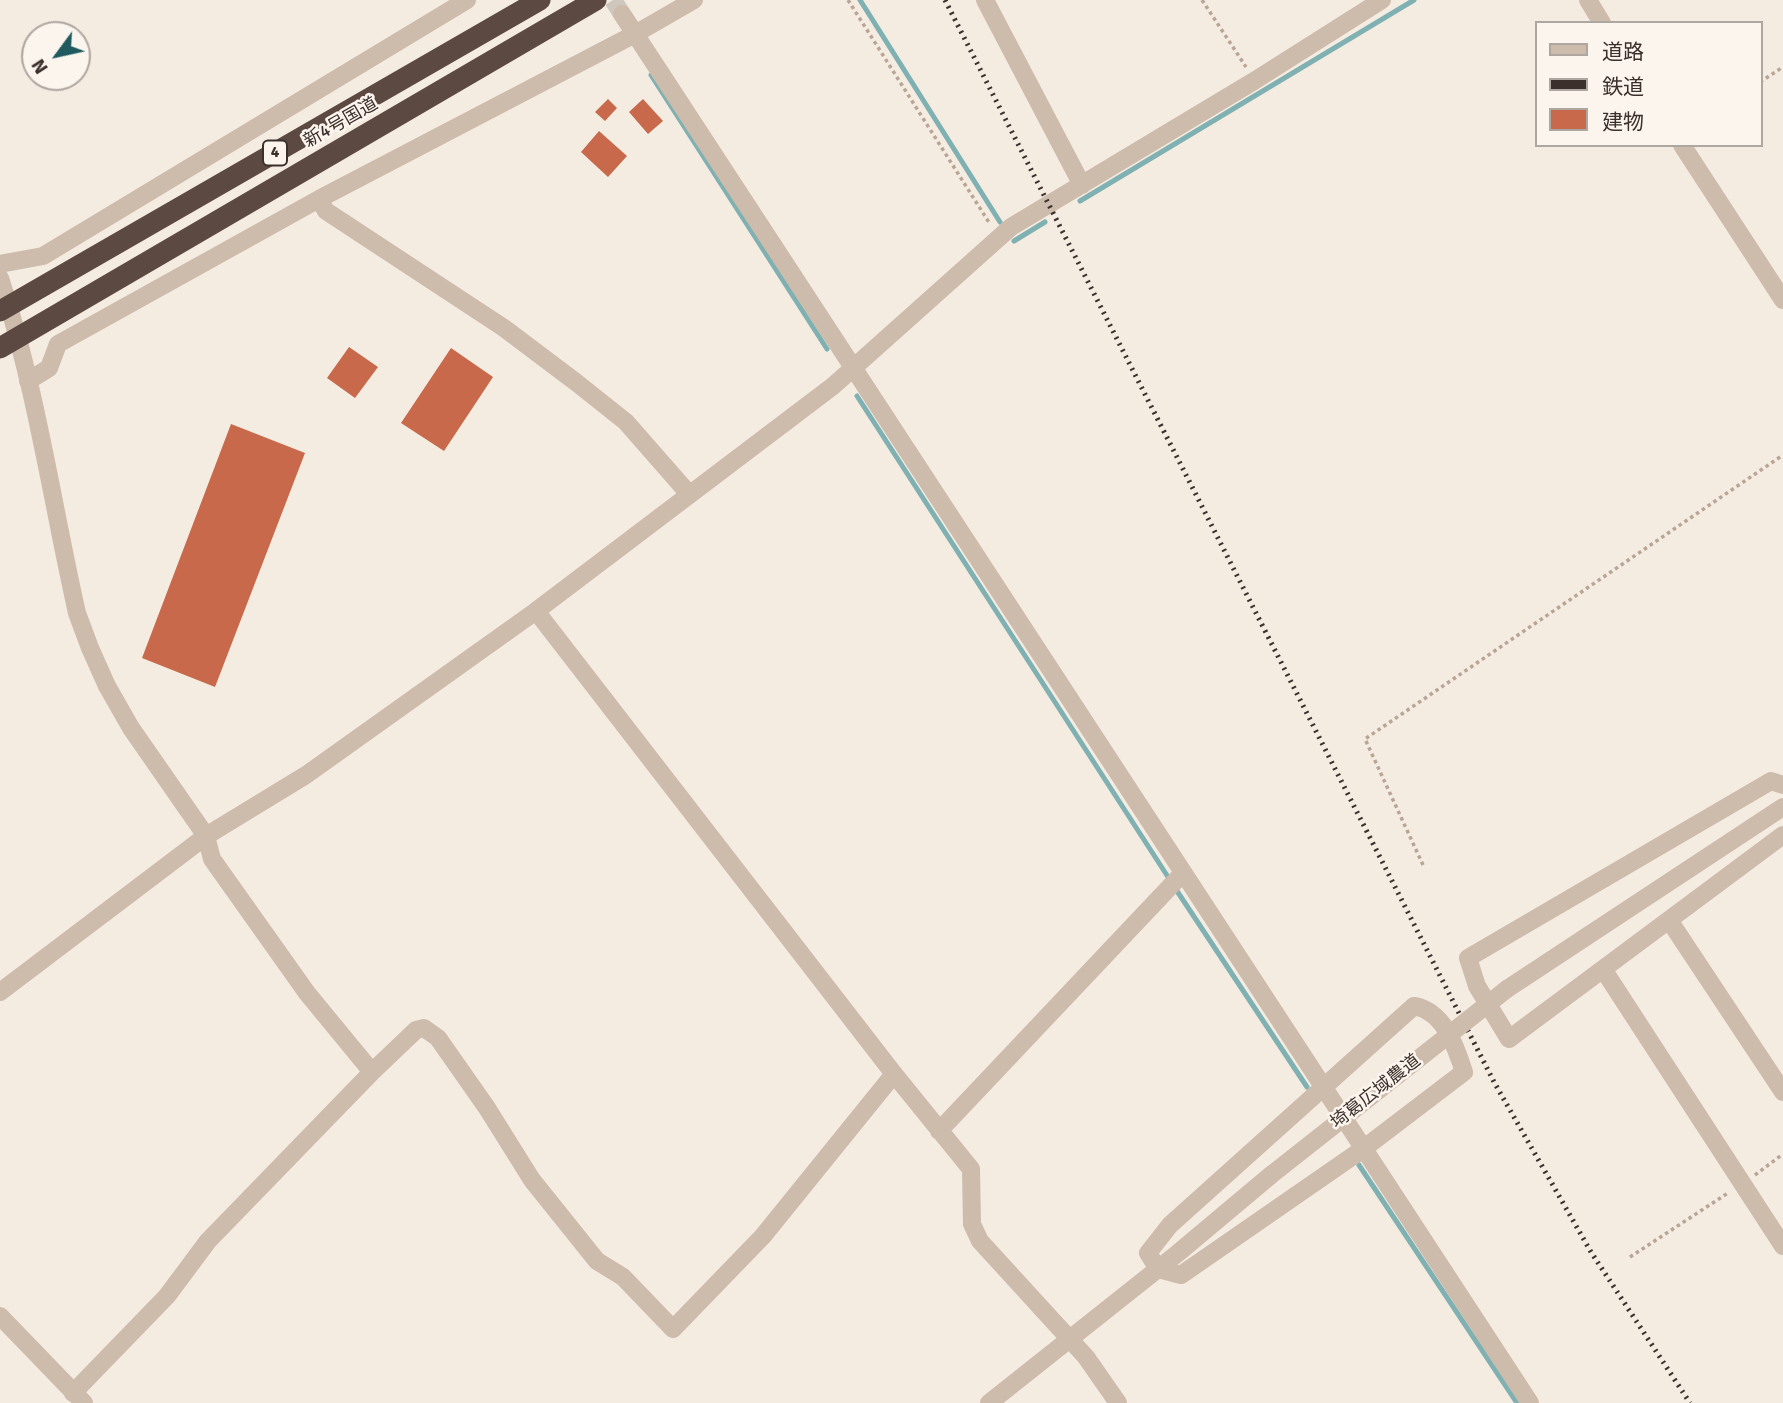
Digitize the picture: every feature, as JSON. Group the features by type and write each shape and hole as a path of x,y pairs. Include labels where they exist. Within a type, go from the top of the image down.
{"highway":[{"name":"新4号国道","path":"5,309 540,0"},
{"name":"新4号国道","path":"9,343 596,0"}],"street":[{"path":"0,264 43,256 467,0"},
{"path":"28,381 49,368 58,344 319,199 635,34 694,0"},
{"path":"985,0 1082,185"},
{"path":"0,992 206,836 306,775 536,611 833,386 1011,227 1254,81 1382,0"},
{"path":"1588,0 1601,21"},
{"path":"622,14 1530,1403"},
{"path":"1683,147 1783,300"},
{"path":"319,199 326,211 504,328 577,383 626,422 690,494"},
{"path":"0,278 9,343 28,381 77,613 90,648 131,728 206,836 212,859 307,993 372,1072"},
{"path":"536,611 894,1074 971,1169 972,1224 980,1241 1086,1357 1118,1403"},
{"path":"1783,785 1771,781 1468,958 1477,986 1508,1039 1783,835"},
{"name":"埼葛広域農道","path":"989,1403 1507,989 1783,807"},
{"path":"939,1131 1182,874"},
{"path":"1669,920 1783,1092"},
{"path":"1603,969 1783,1246"},
{"path":"1414,1006 1420,1007 1441,1023 1456,1044 1464,1072 1363,1149 1181,1275 1158,1269 1148,1253 1170,1226 1323,1088 1414,1006"},
{"path":"0,1316 79,1398 167,1296 208,1241 372,1072 416,1030 424,1028 438,1038 487,1108 532,1180 597,1261 623,1277 673,1329 763,1236 894,1074"}],"path":[{"path":"848,0 998,238"},
{"path":"1202,0 1254,81"},
{"path":"1762,81 1783,67"},
{"path":"1423,864 1365,739 1783,455"},
{"path":"1630,1256 1742,1184 1783,1154"}],"building":[{"path":"608,99 617,108 605,121 595,112"},
{"path":"643,99 663,121 648,134 629,112"},
{"path":"599,131 627,156 608,177 581,152"},
{"path":"349,347 378,367 355,398 327,378"},
{"path":"451,348 493,377 444,451 401,423"},
{"path":"231,424 305,453 215,687 142,658"}],"waterway":[{"path":"860,0 1000,222"},
{"path":"1080,201 1414,0"},
{"path":"651,75 827,349"},
{"path":"1014,241 1045,222"},
{"path":"857,396 1170,880"},
{"path":"1175,888 1307,1087"},
{"path":"1359,1165 1517,1403"}],"tunnel":[{"path":"613,0 622,14"}],"railway":[{"path":"945,0 1494,1082 1591,1252 1690,1403"}]}
